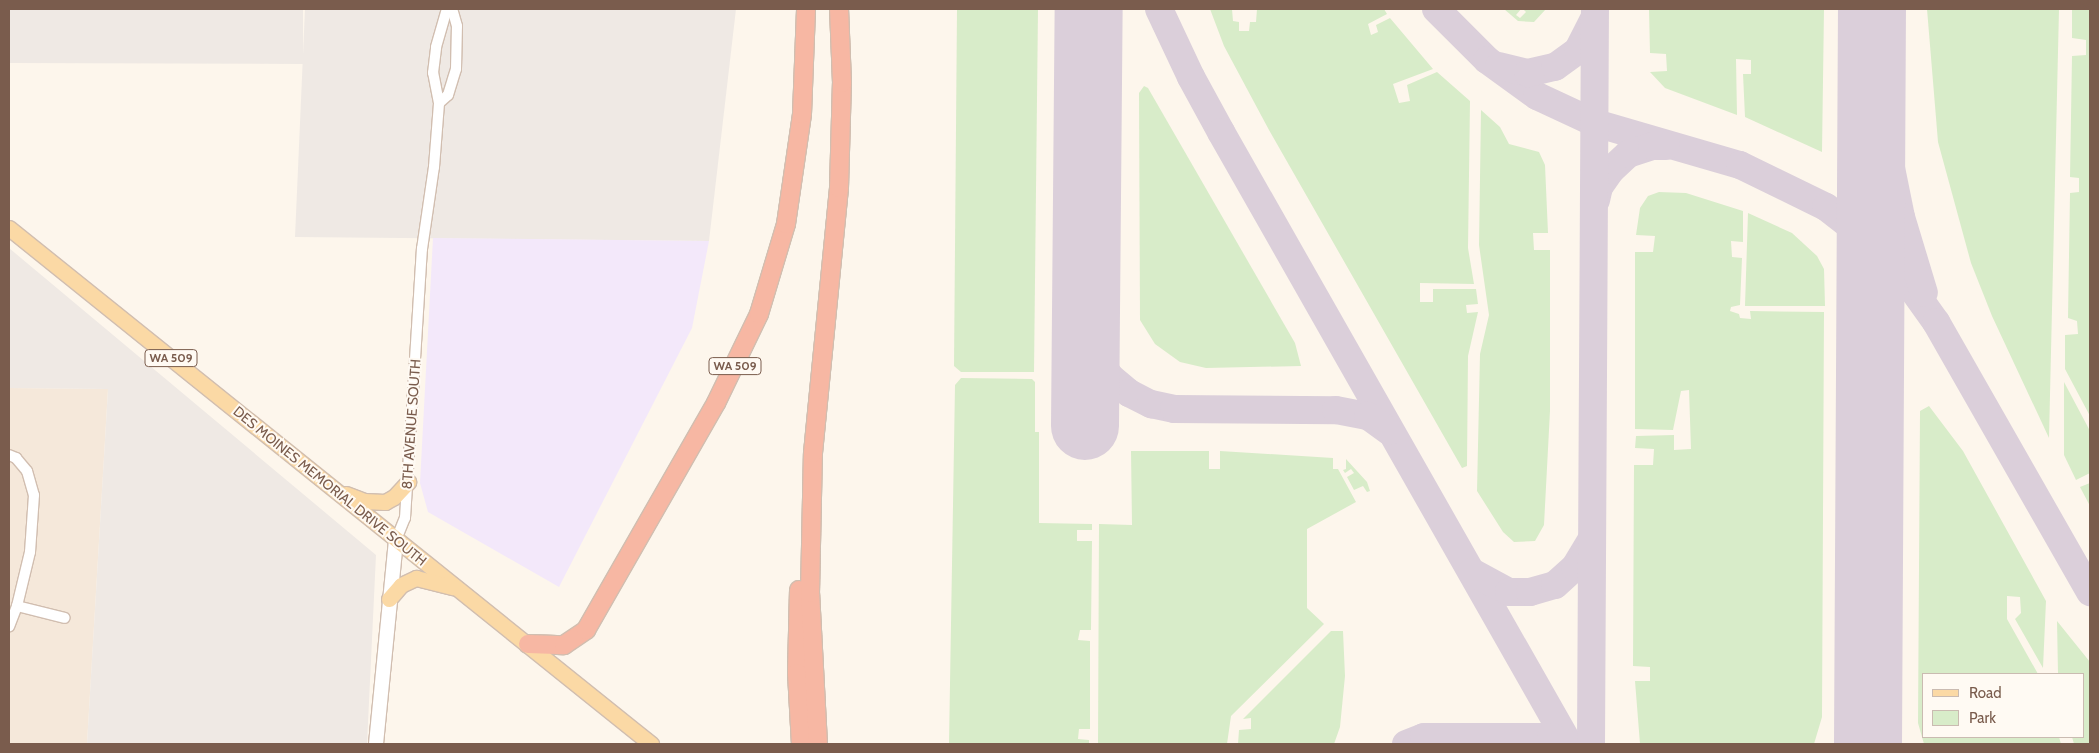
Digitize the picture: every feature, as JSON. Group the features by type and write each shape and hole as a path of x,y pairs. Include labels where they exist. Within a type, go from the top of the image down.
{"highway":[{"name":"WA 509","path":"528,644 564,646 586,630 716,404 759,314 786,224 802,114 806,9"},
{"path":"801,744 797,673 803,439 830,162 827,9"},
{"path":"818,744 810,601 812,453 839,188 842,83 840,9"}],"main road":[{"name":"DES MOINES MEMORIAL DRIVE SOUTH","path":"9,228 396,540 461,589 650,744"},
{"path":"333,489 374,503 394,497 408,482"},
{"path":"389,599 401,585 416,578 461,589"}],"street":[{"name":"8TH AVENUE SOUTH","path":"376,744 396,540 405,518 422,249 431,196 439,103 434,73 436,47 447,9"},
{"name":"8TH AVENUE SOUTH","path":"439,103 448,94 456,69 457,26 452,9"},
{"path":"9,627 17,606 30,552 34,495 32,482 12,456"},
{"path":"17,606 65,618"}],"shaded area":[{"path":"9,9 303,9 303,64 9,63"},
{"path":"305,9 736,9 709,241 295,237"},
{"path":"433,238 709,241 692,328 559,587 428,512 420,483"},
{"path":"9,248 376,555 367,744 87,744 108,389 9,388"},
{"path":"9,388 108,389 87,744 9,744"}],"green space":[{"path":"957,9 1038,9 1034,372 961,372 954,366"},
{"path":"1210,9 1232,9 1233,21 1239,22 1239,31 1249,31 1250,22 1256,22 1257,9 1384,9 1387,14 1368,24 1371,35 1378,32 1376,25 1390,18 1433,69 1393,84 1399,103 1410,101 1407,85 1437,72 1470,101 1468,248 1474,284 1420,283 1420,302 1433,302 1433,289 1476,289 1478,304 1466,305 1467,313 1478,312 1468,356 1467,466 1462,468 1269,130 1224,46"},
{"path":"1504,9 1521,9 1516,15 1520,18 1526,12 1523,9 1546,9 1534,22 1518,21"},
{"path":"1649,9 1824,9 1822,152 1745,117 1743,74 1751,74 1751,60 1736,59 1737,115 1665,88 1650,72 1667,71 1666,54 1650,53"},
{"path":"1927,9 2059,9 2049,438 1992,316 1971,263 1938,142"},
{"path":"2072,9 2090,9 2090,416 2065,369 2065,335 2078,334 2077,321 2068,318 2070,193 2079,192 2079,178 2070,177 2072,56 2086,55 2086,40 2072,38"},
{"path":"1144,86 1148,88 1295,343 1301,366 1206,368 1180,362 1155,344 1140,320 1139,93"},
{"path":"1481,110 1500,127 1509,144 1539,152 1545,165 1548,233 1533,233 1534,250 1550,250 1550,411 1544,525 1535,541 1514,542 1503,532 1477,491 1480,354 1489,315 1479,245"},
{"path":"1659,192 1686,193 1743,211 1743,242 1731,241 1732,257 1742,258 1740,305 1731,307 1730,311 1739,314 1740,318 1751,319 1750,311 1824,312 1822,717 1814,744 1640,744 1635,681 1650,681 1650,667 1633,666 1634,465 1653,465 1654,449 1635,448 1636,436 1674,435 1674,450 1691,449 1689,390 1681,391 1673,430 1635,429 1635,252 1653,252 1655,236 1636,235 1640,208 1648,196"},
{"path":"1748,213 1792,233 1817,256 1824,269 1825,306 1745,306"},
{"path":"961,378 1032,379 1035,382 1035,432 1039,432 1039,523 1092,524 1092,530 1077,530 1077,541 1092,541 1091,630 1080,630 1078,640 1090,641 1090,729 1079,729 1078,739 1089,740 1089,744 949,744 955,385"},
{"path":"2064,382 2090,431 2090,473 2076,480 2064,455"},
{"path":"1929,406 1963,451 2046,601 2043,668 2015,619 2021,613 2020,597 2007,596 2007,619 2037,673 1922,673 1922,737 1918,723 1920,411"},
{"path":"1131,451 1209,451 1209,469 1220,469 1220,451 1333,458 1333,469 1338,469 1356,502 1307,529 1307,608 1324,624 1231,716 1227,744 1098,744 1099,524 1132,525"},
{"path":"1346,459 1367,482 1370,491 1367,492 1363,486 1354,490 1347,477 1354,473 1351,469 1345,473 1343,470 1346,469"},
{"path":"2090,483 2090,506 2080,487"},
{"path":"2057,621 2090,662 2090,744 2074,744 2072,738 2084,738 2084,673 2058,673"},
{"path":"1331,631 1343,631 1345,676 1340,727 1334,744 1238,744 1239,730 1251,729 1251,718 1243,719"},
{"path":"1922,738 2059,738 2061,744 1924,744"}],"taxiway":[{"path":"1159,9 1191,77 1221,132 1569,744"},
{"path":"1436,9 1487,60 1537,96 1595,123 1740,165 1826,207 1871,242 1906,280 1936,322 2090,592"},
{"path":"1591,744 1595,9"},
{"path":"1875,9 1889,158 1901,217 1924,293"},
{"path":"1499,66 1528,73 1555,67 1578,50 1593,21"},
{"path":"1596,200 1599,187 1611,170 1628,154 1652,146 1666,146"},
{"path":"1087,320 1097,357 1110,377 1129,393 1151,404 1174,409 1336,410 1368,416 1389,431"},
{"path":"1472,572 1509,592 1530,592 1555,585 1575,567 1592,539"},
{"path":"1406,744 1424,737 1551,737 1566,744"}],"runway":[{"path":"1085,426 1089,9"},
{"path":"1868,744 1872,9"}]}
